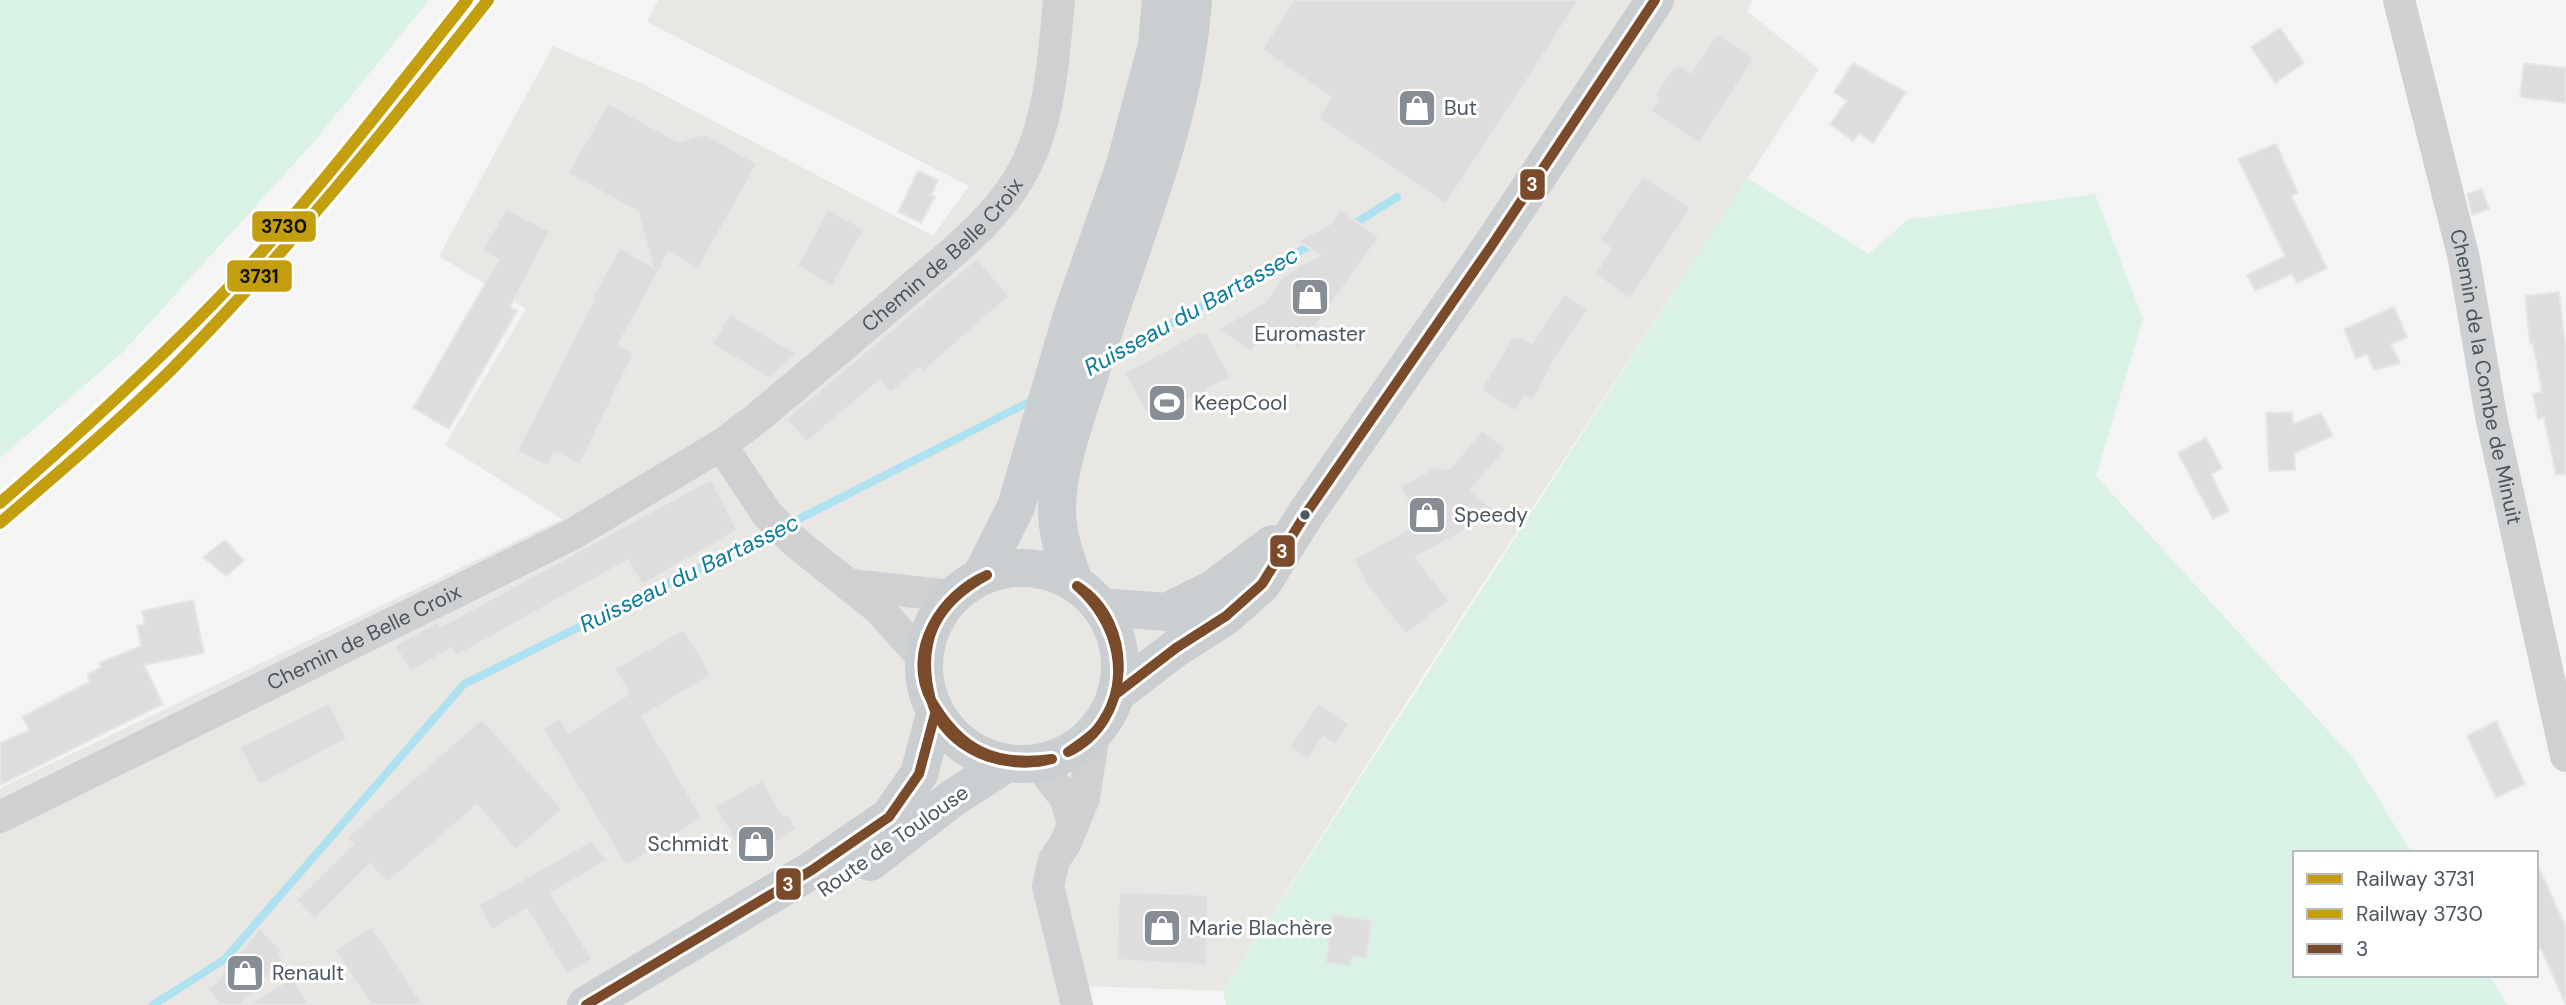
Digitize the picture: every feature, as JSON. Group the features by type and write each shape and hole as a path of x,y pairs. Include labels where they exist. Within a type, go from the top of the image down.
{"main road":[{"path":"966,586 1012,568 1044,570 1073,582 1101,607 1115,634 1120,664 1116,694 1108,715 1078,747 1022,763 978,754 954,737 935,714 925,687 923,658 928,635 937,614 966,586 1016,507 1049,448 1090,315 1125,165 1157,45 1161,0"},
{"path":"1090,315 1156,176 1190,47 1194,0"},
{"path":"1116,694 1176,648 1226,617 1262,584 1305,515 1492,245 1655,0"},
{"path":"1049,448 1057,503 1058,535 1073,582"},
{"path":"1101,607 1167,612 1213,589 1305,515"},
{"name":"Route de Toulouse","path":"586,1005 812,870 889,817 919,774 935,714"},
{"name":"Route de Toulouse","path":"635,1005 880,855 953,798 1022,763"}],"street":[{"name":"Chemin de Belle Croix","path":"0,817 571,535 721,445 975,232 1013,189 1028,162 1040,131 1054,58 1059,0"},
{"name":"Chemin de la Combe de Minuit","path":"2399,0 2464,260 2491,416 2566,756"},
{"path":"721,445 767,514 795,542 879,609 923,658"},
{"path":"852,585 966,586"},
{"path":"1077,1005 1048,886 1054,860 1084,798 1094,733"},
{"path":"1022,763 1066,799 1073,825"}],"shaded area":[{"path":"658,0 1753,0 1747,11 1819,69 1444,643 1223,991 1083,986 1089,1005 0,1005 0,788 562,519 445,445 526,309 439,256 553,46 643,84 933,236 969,186 647,22"}],"green space":[{"path":"0,0 429,0 312,144 123,352 0,458"},
{"path":"1747,178 1869,254 1907,220 2095,194 2143,319 2096,476 2353,758 2411,851 2293,851 2293,977 2490,977 2507,1005 1226,1005 1223,991"}],"building":[{"name":"But","path":"1294,0 1579,0 1446,204 1318,118 1331,97 1262,50"},
{"path":"2280,28 2304,63 2275,83 2251,47"},
{"path":"1717,34 1754,58 1699,143 1650,111 1658,101 1656,94 1672,68 1680,66 1691,73"},
{"path":"1853,63 1906,92 1873,143 1859,133 1853,141 1830,124 1847,101 1834,92"},
{"path":"2524,63 2566,68 2566,103 2520,97"},
{"path":"608,103 678,142 705,134 757,164 698,269 669,252 618,345 634,353 580,464 554,452 547,466 517,451 595,298 592,297 620,248 653,267 638,212 568,173"},
{"path":"2276,144 2298,193 2291,196 2327,268 2297,283 2292,274 2255,291 2247,275 2285,256 2238,159"},
{"path":"918,171 938,180 931,195 935,197 921,223 898,212"},
{"path":"1643,176 1691,208 1630,299 1595,274 1611,249 1600,240"},
{"path":"2482,189 2489,209 2472,215 2467,194"},
{"path":"506,209 550,231 510,307 517,311 449,429 413,408 499,260 482,251"},
{"path":"1340,209 1379,237 1299,349 1268,327 1251,352 1219,329 1266,301 1282,276 1320,255 1298,241 1330,224"},
{"path":"828,210 864,229 832,286 797,266"},
{"path":"977,258 1009,296 923,372 920,368 890,393 880,380 807,442 786,419"},
{"path":"2559,292 2566,351 2566,474 2556,475 2544,417 2538,419 2533,394 2542,392 2533,343 2530,344 2525,296"},
{"path":"1564,294 1588,309 1556,357 1533,401 1525,396 1515,411 1481,390 1512,338 1522,337 1532,343"},
{"path":"2394,307 2407,337 2391,344 2400,363 2374,370 2367,354 2356,359 2344,329"},
{"path":"730,314 797,354 769,378 712,344"},
{"path":"1198,333 1207,333 1231,378 1206,389 1203,399 1194,397 1150,420 1124,373"},
{"path":"2292,412 2293,424 2321,413 2333,436 2294,453 2295,470 2269,471 2266,413"},
{"path":"1482,430 1506,449 1471,490 1497,513 1416,557 1449,601 1406,634 1366,584 1354,559 1420,523 1400,487 1435,467 1450,469"},
{"path":"2206,438 2222,468 2211,474 2229,511 2213,519 2178,453"},
{"path":"711,479 737,530 642,585 628,560 456,656 451,648 411,672 395,646 437,622 440,627"},
{"path":"225,540 244,561 226,576 203,557"},
{"path":"193,600 204,653 144,665 163,704 0,785 0,743 29,730 22,717 89,682 88,674 101,667 99,663 141,646 137,626 145,624 142,611"},
{"path":"684,629 711,675 642,716 702,818 626,866 543,729 560,718 569,732 629,694 615,669"},
{"path":"329,703 347,739 259,785 240,747"},
{"path":"1318,703 1349,724 1335,745 1323,737 1308,759 1290,747"},
{"path":"482,719 562,809 516,850 477,805 387,883 370,864 315,919 296,900 353,844 347,837"},
{"path":"2496,721 2525,784 2496,798 2467,736"},
{"path":"762,780 782,814 789,815 796,829 775,843 778,847 749,865 715,807"},
{"path":"591,841 607,860 551,893 592,959 567,974 527,909 492,930 478,905"},
{"path":"2538,865 2566,928 2566,1005 2541,949 2538,950"},
{"name":"Marie Blachère","path":"1119,892 1208,895 1206,965 1117,960"},
{"path":"1332,915 1371,920 1367,958 1353,956 1351,966 1326,963"},
{"path":"372,927 423,1005 371,1005 335,950"},
{"name":"Renault","path":"260,928 282,952 279,953 283,960 240,1005 220,1005 208,989 216,983"},
{"path":"293,977 309,1005 249,1005"}],"waterway":[{"name":"Ruisseau du Bartassec","path":"1357,222 1397,197"},
{"name":"Ruisseau du Bartassec","path":"1109,358 1307,247"},
{"name":"Ruisseau du Bartassec","path":"789,524 1033,400"},
{"name":"Ruisseau du Bartassec","path":"153,1005 225,959 464,684 774,531"}],"rail line":[{"name":"3730","path":"0,503 128,388 249,266 333,168 467,0"},
{"name":"3731","path":"0,523 129,410 213,327 334,190 488,0"}],"transit line":[{"name":"3","path":"1116,694 1176,648 1226,616 1262,584 1305,515 1492,245 1655,0"},
{"name":"3","path":"931,700 924,681 922,662 932,626 956,596 987,575"},
{"name":"3","path":"931,700 926,660 928,642 934,626 954,598 987,575"},
{"name":"3","path":"1068,752 1098,728 1116,691 1118,672 1111,634 1103,616 1077,586"},
{"name":"3","path":"1068,752 1089,738 1105,719 1115,696 1119,672 1117,647 1109,623 1096,603 1077,586"},
{"name":"3","path":"931,700 954,731 981,751 1013,760 1052,759"},
{"name":"3","path":"931,700 938,717 949,732 979,753 1015,762 1052,759"},
{"name":"3","path":"586,1005 812,870 889,817 919,774 935,714"}],"place":[{"name":"But","path":"1417,108"},
{"name":"Euromaster","path":"1310,297"},
{"name":"KeepCool","path":"1167,403"},
{"name":"Speedy","path":"1427,515"},
{"name":"Schmidt","path":"756,844"},
{"name":"Marie Blachère","path":"1162,928"},
{"name":"Renault","path":"245,973"}]}
